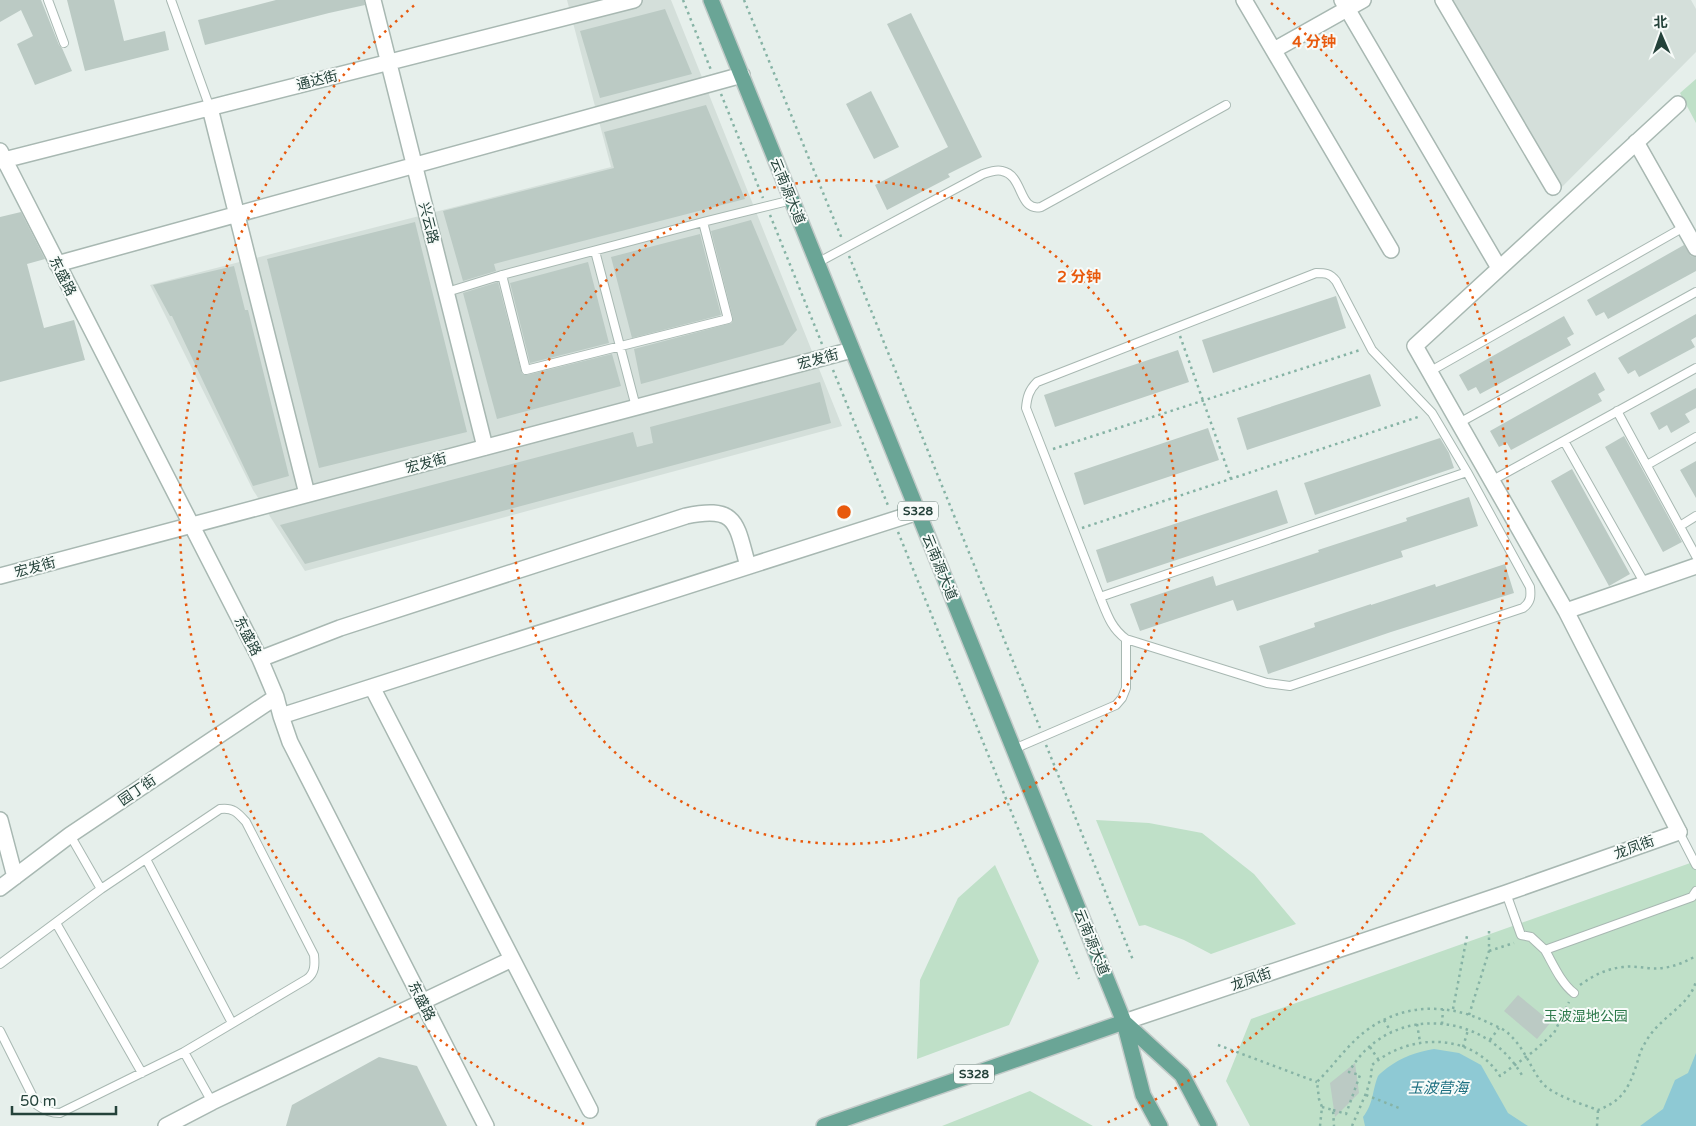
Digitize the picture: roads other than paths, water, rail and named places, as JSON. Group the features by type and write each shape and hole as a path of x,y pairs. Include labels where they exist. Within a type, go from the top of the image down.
{"main road":[{"name":"云南源大道","path":"711,0 1124,1022 1143,1095 1160,1126"},
{"name":"云南源大道","path":"1124,1022 1182,1075 1209,1126"},
{"name":"龙凤街","path":"824,1126 1124,1022"}],"street":[{"name":"兴云路","path":"373,0 486,447"},
{"name":"通达街","path":"2,157 210,108 634,0"},
{"path":"1244,0 1391,250"},
{"path":"1274,50 1344,5 1363,0"},
{"path":"1443,0 1553,187"},
{"path":"1344,5 1499,268"},
{"path":"57,264 742,75"},
{"path":"1678,104 1415,346 1566,611 1679,832"},
{"path":"210,108 307,494"},
{"path":"1636,142 1696,248"},
{"name":"东盛路","path":"2,157 260,659 276,697 290,742 486,1126"},
{"name":"宏发街","path":"0,576 852,350"},
{"path":"260,659 340,628 686,516 715,512 726,516 734,523 748,566"},
{"path":"281,716 918,512"},
{"path":"1566,611 1696,566"},
{"path":"372,687 590,1110"},
{"name":"园丁街","path":"0,888 70,835 276,697"},
{"path":"0,820 15,877"},
{"name":"龙凤街","path":"1124,1022 1506,893 1679,832"},
{"path":"166,1126 212,1102 512,959"}],"lane":[{"path":"48,0 64,43"},
{"path":"171,0 210,108"},
{"path":"818,263 983,174 1003,171 1011,174 1019,185 1028,205 1032,208 1041,207 1226,105"},
{"path":"447,292 502,275 792,200"},
{"path":"502,275 526,370 728,319 703,222"},
{"path":"1429,372 1684,227"},
{"path":"595,251 636,407"},
{"path":"1323,273 1331,274 1336,280 1370,347 1432,413 1467,472 1530,587 1531,597 1527,605 1523,608 1290,686 1267,683 1126,639 1118,633 1109,620 1042,452 1026,408 1027,397 1037,382 1309,276 1323,273"},
{"path":"1458,423 1696,292"},
{"path":"1491,481 1696,368"},
{"path":"1617,411 1696,556"},
{"path":"1647,465 1696,437"},
{"path":"1564,441 1645,584"},
{"path":"1100,597 1467,472"},
{"path":"1680,526 1696,516"},
{"path":"1014,749 1116,705 1122,698 1126,688 1126,639"},
{"path":"0,964 102,889 220,809 227,808 233,809 246,822 314,956 315,964 314,971 307,979 184,1052 60,1113 43,1110 37,1105 0,1032"},
{"path":"1679,832 1696,865"},
{"path":"70,835 102,889"},
{"path":"146,859 232,1023"},
{"path":"1545,950 1692,897 1696,891"},
{"path":"1506,893 1521,935 1531,937 1545,950 1565,984 1574,993"},
{"path":"56,923 142,1073"},
{"path":"184,1052 212,1102"}],"water":[{"name":"玉波营海","path":"1434,1049 1459,1053 1481,1065 1508,1113 1528,1126 1365,1126 1363,1117 1369,1107 1379,1075 1404,1058 1415,1053"},
{"path":"1696,1053 1696,1126 1640,1126 1663,1109 1675,1080 1688,1073"}],"park label":[{"name":"玉波湿地公园","path":"1586,1016"}]}
